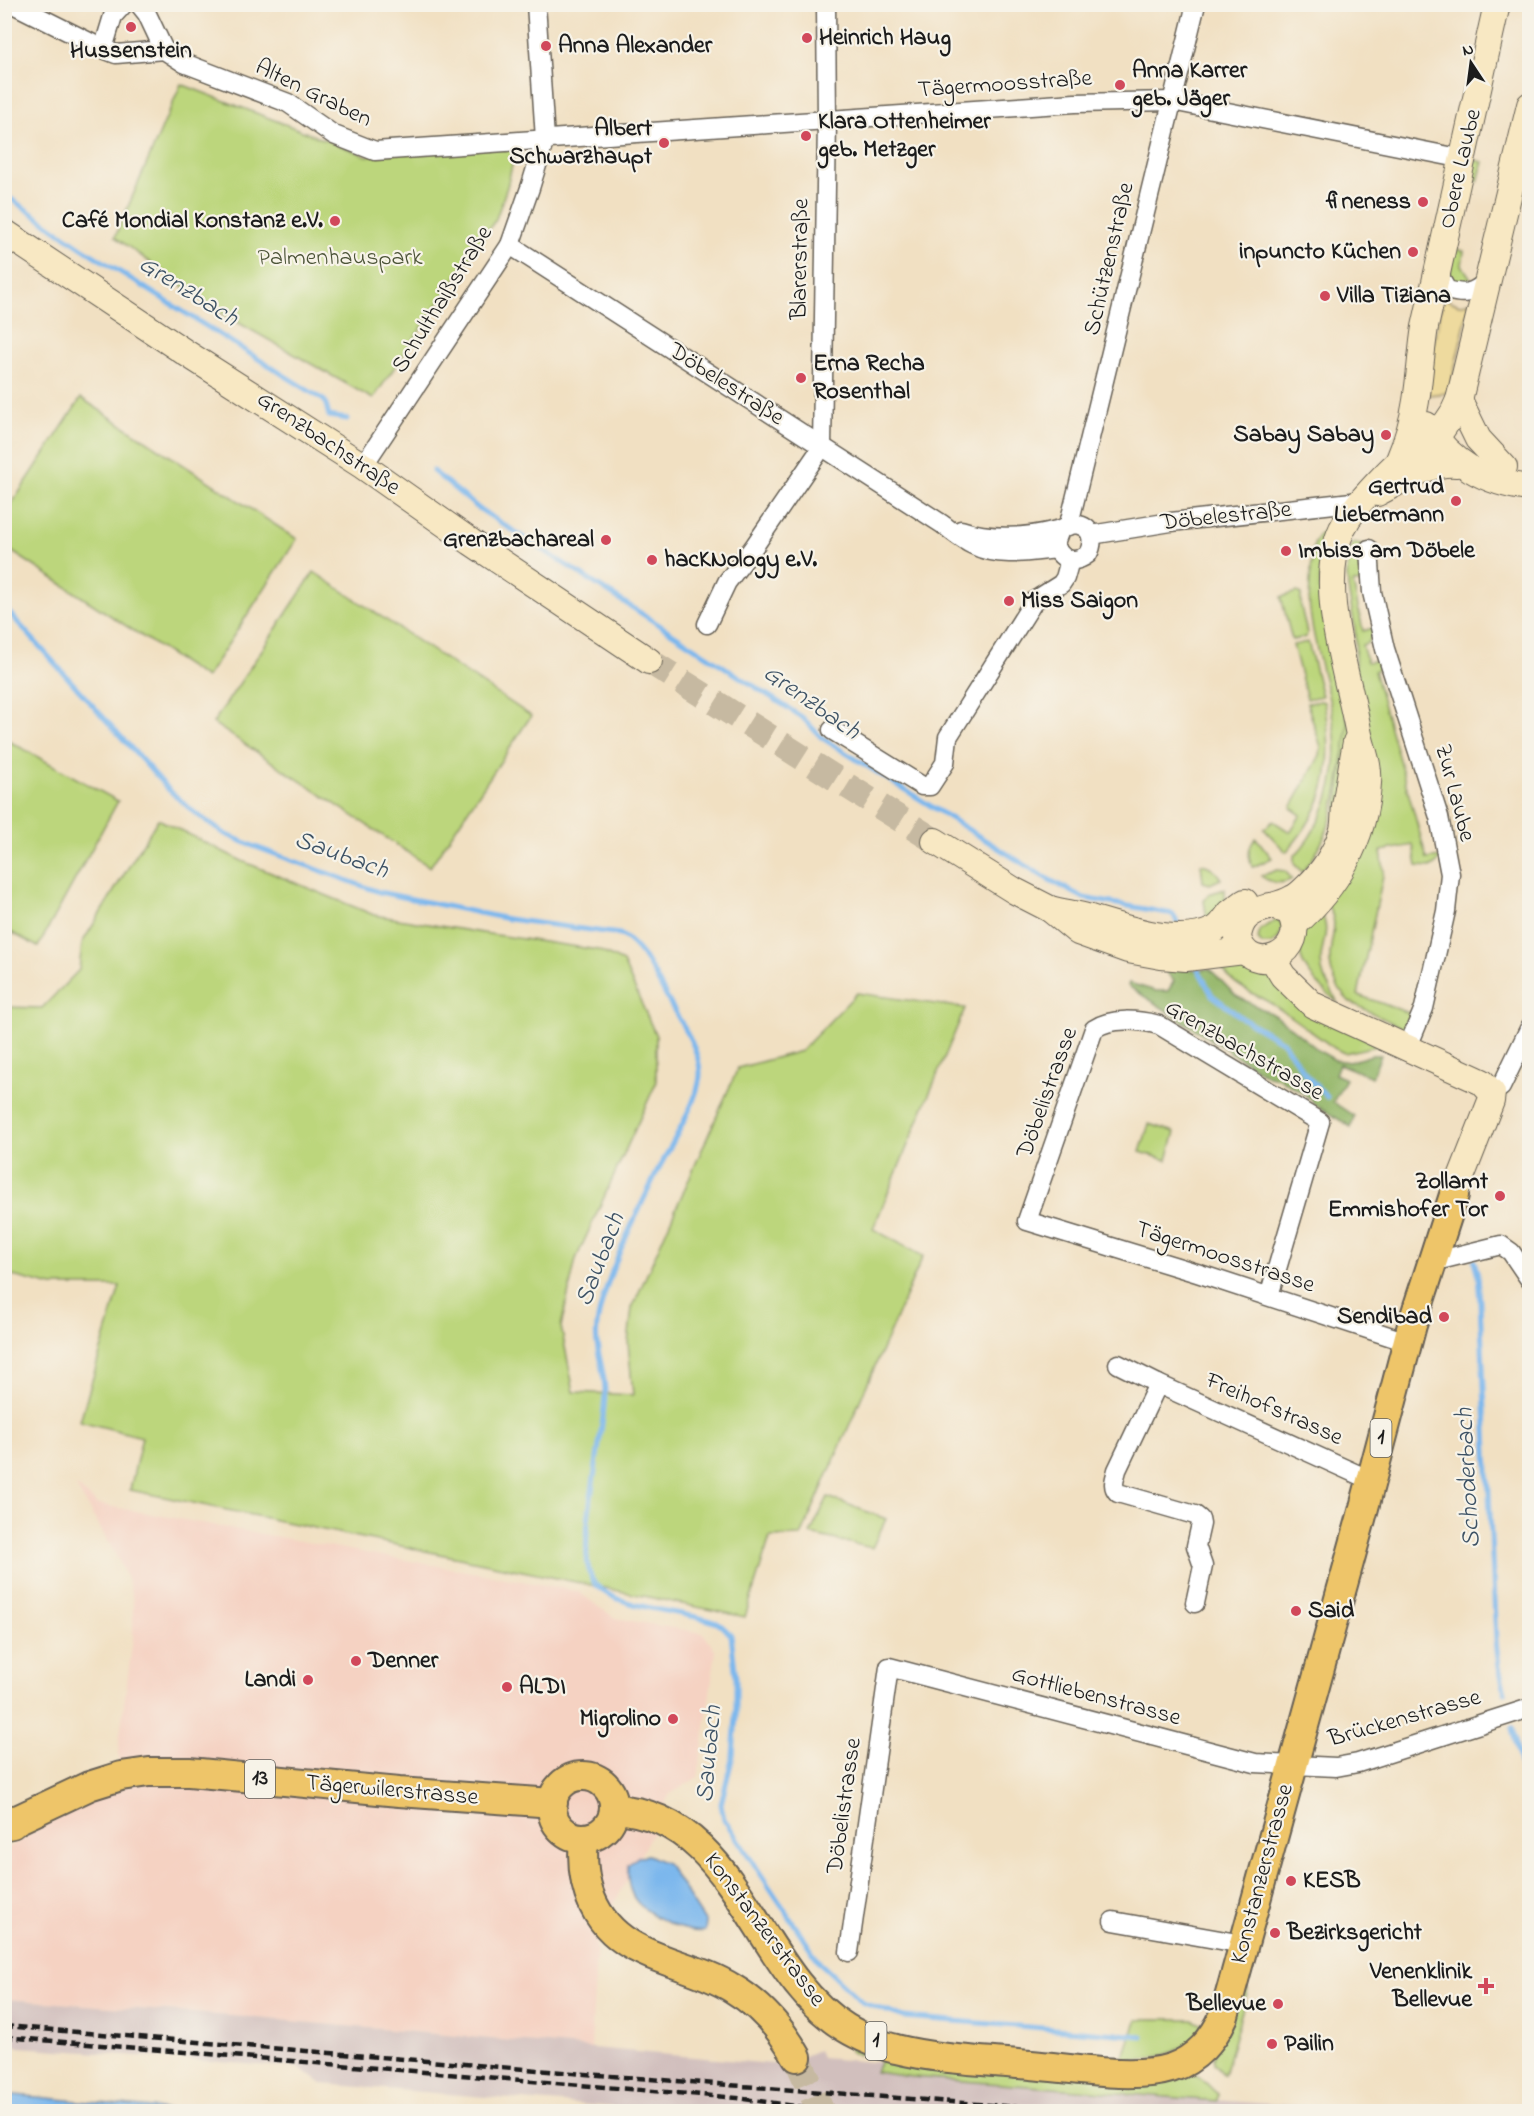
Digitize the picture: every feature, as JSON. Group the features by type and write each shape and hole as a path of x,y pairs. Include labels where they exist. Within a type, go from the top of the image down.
{"main road":[{"name":"Obere Laube","path":"1416,403 1419,361 1497,4"},
{"path":"1436,439 1459,400 1530,105"},
{"name":"Grenzbachstraße","path":"4,232 363,466 480,548 649,661"},
{"path":"1459,400 1478,439 1504,467"},
{"path":"1416,403 1436,439 1461,464 1490,479 1512,486 1530,488"},
{"path":"1399,460 1408,438 1416,403"},
{"path":"1240,915 1238,938 1244,951 1250,956 1259,958 1285,943 1338,875 1354,847 1360,827 1369,781 1341,650 1331,578 1336,546 1350,514 1399,460 1418,446 1436,439 1454,443 1480,460 1530,471"},
{"name":"Döbelestraße","path":"1361,501 1420,458 1436,439"},
{"name":"Döbelestraße","path":"1361,501 1418,473 1448,463 1461,464"},
{"path":"1050,909 1128,930 1174,936 1194,936 1215,930 1230,914 1240,915 1256,911 1266,899 1294,898 1321,871 1333,854 1343,831 1345,807 1359,732"},
{"path":"935,841 1015,891 1050,909 1078,932 1128,950 1186,958 1244,951"},
{"path":"1266,899 1288,911 1283,976 1306,1000 1482,1082 1492,1093 1454,1195"},
{"name":"Konstanzerstrasse","path":"614,1809 628,1809 660,1819 677,1827 692,1839 718,1867 811,2000 846,2028 895,2049 944,2057 1116,2072 1144,2072 1172,2068 1195,2056 1219,2027 1228,2000 1407,1342 1454,1195"},
{"name":"Tägerwilerstrasse","path":"6,1827 89,1786 121,1776 159,1772 189,1772 399,1792 553,1803"},
{"path":"589,1777 600,1781 608,1788 613,1798 614,1809 608,1826 601,1832 584,1838 564,1831 557,1823 553,1813 553,1803 555,1793 569,1780 589,1777"},
{"name":"Konstanzerstrasse","path":"584,1838 582,1861 586,1886 591,1900 605,1923 624,1941 643,1952 730,1986 747,1997 768,2014 797,2057"}],"street":[{"path":"103,49 113,16 124,4"},
{"path":"16,5 116,54 164,50 147,14 139,4"},
{"name":"Schulthaißstraße","path":"363,466 510,245 545,139 536,4"},
{"name":"Blarerstraße","path":"822,447 827,121 826,4"},
{"name":"Schützenstraße","path":"1065,527 1196,4"},
{"name":"Alten Graben","path":"164,50 184,63 288,103 334,135 375,151 545,139"},
{"name":"Tägermoosstraße","path":"545,139 1075,103 1173,101 1464,159"},
{"name":"Döbelestraße","path":"510,245 973,545 994,552 1063,555 1083,559 1093,542 1091,535 1170,522 1361,501"},
{"name":"Obere Laube","path":"1440,262 1441,280 1447,290 1462,294 1473,291 1486,282"},
{"path":"706,624 727,582 822,447"},
{"name":"Döbelestraße","path":"942,524 976,536 1009,537 1065,527"},
{"path":"832,730 922,786 930,786 945,763 948,737 1034,601 1061,584 1065,578 1063,555 1055,543 1065,527 1082,526 1091,535"},
{"name":"Zur Laube","path":"1369,549 1372,592 1385,649 1439,817 1450,874 1446,911 1424,1008 1407,1049"},
{"name":"Döbelistrasse","path":"1027,1221 1094,1029 1100,1024 1111,1022 1144,1021"},
{"name":"Grenzbachstrasse","path":"1144,1021 1159,1025 1320,1122 1269,1296"},
{"path":"1492,1093 1501,1086 1524,1056 1530,1027"},
{"name":"Tägermoosstrasse","path":"1027,1221 1269,1296 1407,1342"},
{"path":"1433,1260 1501,1245 1511,1252 1530,1280"},
{"name":"Freihofstrasse","path":"1118,1364 1370,1480"},
{"path":"1158,1384 1117,1470 1113,1484 1118,1493 1195,1515 1200,1519 1196,1546 1203,1566 1195,1603"},
{"name":"Döbelistrasse","path":"849,1952 889,1667"},
{"name":"Gottliebenstrasse","path":"889,1667 1255,1763 1292,1766"},
{"name":"Brückenstrasse","path":"1292,1766 1336,1767 1358,1762 1525,1709"},
{"path":"1113,1921 1243,1944"}],"shaded area":[{"path":"75,1485 97,1504 577,1591 615,1618 703,1633 716,1651 698,1777 669,1795 652,1834 597,1934 591,2048 245,2017 5,1999 5,1850 75,1806 119,1766 119,1741 133,1638 133,1601 128,1581 118,1559"},
{"path":"4,1999 245,2017 783,2065 818,2050 821,2058 912,2065 1198,2099 1372,2111 675,2112 322,2084 300,2068 5,2046"}],"green space":[{"name":"Palmenhauspark","path":"181,84 367,156 518,140 507,187 496,219 373,399 216,310 115,237"},
{"path":"1471,159 1483,162 1478,182 1467,177"},
{"path":"1454,248 1464,251 1462,265 1471,279 1462,286 1449,276"},
{"path":"81,398 297,539 206,678 5,547 5,514"},
{"path":"1322,532 1327,532 1321,557 1322,606 1348,734 1331,818 1320,846 1302,872 1294,864 1294,856 1310,836 1322,814 1331,787 1335,762 1332,713 1314,638 1309,606 1313,549 1315,541"},
{"path":"1353,543 1362,545 1365,582 1353,583 1363,631 1373,628 1374,633 1368,643 1362,645 1367,662 1379,660 1386,667 1374,671 1427,859 1441,857 1432,867 1417,866 1413,845 1381,851 1384,871 1358,995 1412,1014 1408,1031 1350,1002 1335,981 1330,962 1334,922 1325,902 1355,669 1355,631 1347,576 1349,554"},
{"path":"314,572 531,716 430,867 213,723"},
{"path":"1297,592 1301,594 1301,607 1307,633 1306,637 1292,640 1281,597"},
{"path":"1308,642 1322,696 1307,699 1293,645"},
{"path":"1324,702 1329,745 1325,782 1312,817 1286,852 1264,829 1273,821 1290,832 1301,815 1291,808 1320,755 1321,747 1307,703"},
{"path":"5,739 118,801 38,947 5,929"},
{"path":"158,819 242,861 374,915 598,950 623,962 656,1036 656,1083 576,1259 561,1327 574,1392 633,1395 628,1343 632,1308 738,1068 801,1051 857,993 965,1008 873,1229 923,1256 801,1536 770,1537 745,1617 130,1490 142,1437 80,1421 120,1286 52,1286 5,1274 4,1007 42,1008 79,970 82,943"},
{"path":"1256,838 1272,858 1253,867 1249,852"},
{"path":"1201,864 1213,869 1221,879 1210,884 1203,882"},
{"path":"1277,870 1285,871 1292,879 1276,882 1261,876"},
{"path":"1225,889 1225,906 1208,925 1204,901 1209,894"},
{"path":"1321,915 1326,926 1321,956 1322,969 1325,980 1337,1002 1314,979 1301,958 1300,945 1304,927"},
{"path":"1278,919 1282,925 1279,938 1271,944 1262,944 1258,939 1260,930"},
{"path":"1219,960 1259,967 1377,1046 1344,1053 1334,1048 1272,1004 1234,982"},
{"path":"1163,968 1210,969 1236,996 1276,1016 1321,1052 1335,1060 1349,1062 1372,1055 1381,1055 1372,1077 1339,1064 1335,1074 1346,1079 1333,1102 1354,1116 1351,1127 1312,1103 1313,1100 1279,1078 1268,1076 1128,986 1129,983 1156,991 1168,991 1174,981"},
{"path":"1149,1124 1175,1132 1167,1160 1140,1152"},
{"path":"828,1497 886,1519 872,1548 810,1534"},
{"path":"1241,1988 1248,1990 1224,2075 1214,2064 1214,2057"},
{"path":"1137,2019 1193,2019 1201,2023 1203,2028 1195,2038 1177,2050 1156,2057 1122,2062"},
{"path":"850,2045 1195,2075 1218,2094 1217,2101 912,2077 875,2072 881,2058 865,2050 858,2055 850,2052"}],"sand":[{"path":"1443,298 1459,305 1470,302 1449,393 1428,395 1430,360"}],"water":[{"path":"648,1855 666,1863 671,1869 706,1923 705,1931 698,1932 680,1928 653,1915 636,1901 630,1886 628,1865 639,1856"},
{"path":"5,2094 184,2111 5,2111"}],"waterway":[{"name":"Grenzbach","path":"4,194 82,248 325,401 329,416 347,419"},
{"name":"Grenzbach","path":"433,471 478,508 802,717 822,738 1046,878 1084,898 1173,914 1180,928"},
{"name":"Saubach","path":"4,607 169,790 195,813 225,834 379,892 508,919 620,934 636,947 653,971 688,1034 696,1053 700,1072 699,1083 689,1110 623,1244 609,1278 599,1314 596,1335 605,1390 587,1537 588,1568 592,1579 601,1589 614,1597 649,1608 704,1619 719,1624 731,1635 736,1678 736,1716 733,1755 721,1804 724,1819 820,1963 863,2003 904,2017 1142,2036"},
{"name":"Grenzbach","path":"1198,969 1212,995 1242,1018 1283,1042 1306,1075 1327,1097"},
{"name":"Schoderbach","path":"1474,1261 1478,1275 1480,1303 1496,1641 1505,1692"},
{"name":"Schoderbach","path":"1512,1728 1524,1779 1530,1792"}],"tunnel":[{"path":"649,661 935,841"},
{"path":"797,2057 821,2112"}],"railway":[{"path":"4,2026 1082,2112"},
{"path":"4,2037 737,2098 840,2112"}],"place":[{"name":"Hussenstein","path":"131,27"},
{"name":"Heinrich Haug","path":"807,38"},
{"name":"Anna Alexander","path":"546,46"},
{"name":"Anna Karrer geb. Jäger","path":"1120,85"},
{"name":"Klara Ottenheimer geb. Metzger","path":"806,136"},
{"name":"Albert Schwarzhaupt","path":"664,143"},
{"name":"fineness","path":"1423,202"},
{"name":"Café Mondial Konstanz e.V.","path":"335,221"},
{"name":"inpuncto Küchen","path":"1413,252"},
{"name":"Villa Tiziana","path":"1325,296"},
{"name":"Erna Recha Rosenthal","path":"801,378"},
{"name":"Sabay Sabay","path":"1386,435"},
{"name":"Gertrud Liebermann","path":"1456,501"},
{"name":"Grenzbachareal","path":"606,540"},
{"name":"Imbiss am Döbele","path":"1286,551"},
{"name":"hacKNology e.V.","path":"652,560"},
{"name":"Miss Saigon","path":"1009,601"},
{"name":"Zollamt Emmishofer Tor","path":"1500,1196"},
{"name":"Sendibad","path":"1444,1317"},
{"name":"Said","path":"1296,1611"},
{"name":"Denner","path":"356,1661"},
{"name":"Landi","path":"308,1680"},
{"name":"ALDI","path":"507,1687"},
{"name":"Migrolino","path":"673,1719"},
{"name":"KESB","path":"1291,1881"},
{"name":"Bezirksgericht","path":"1275,1933"},
{"name":"Venenklinik Bellevue","path":"1486,1986"},
{"name":"Bellevue","path":"1278,2004"},
{"name":"Pailin","path":"1272,2044"}]}
